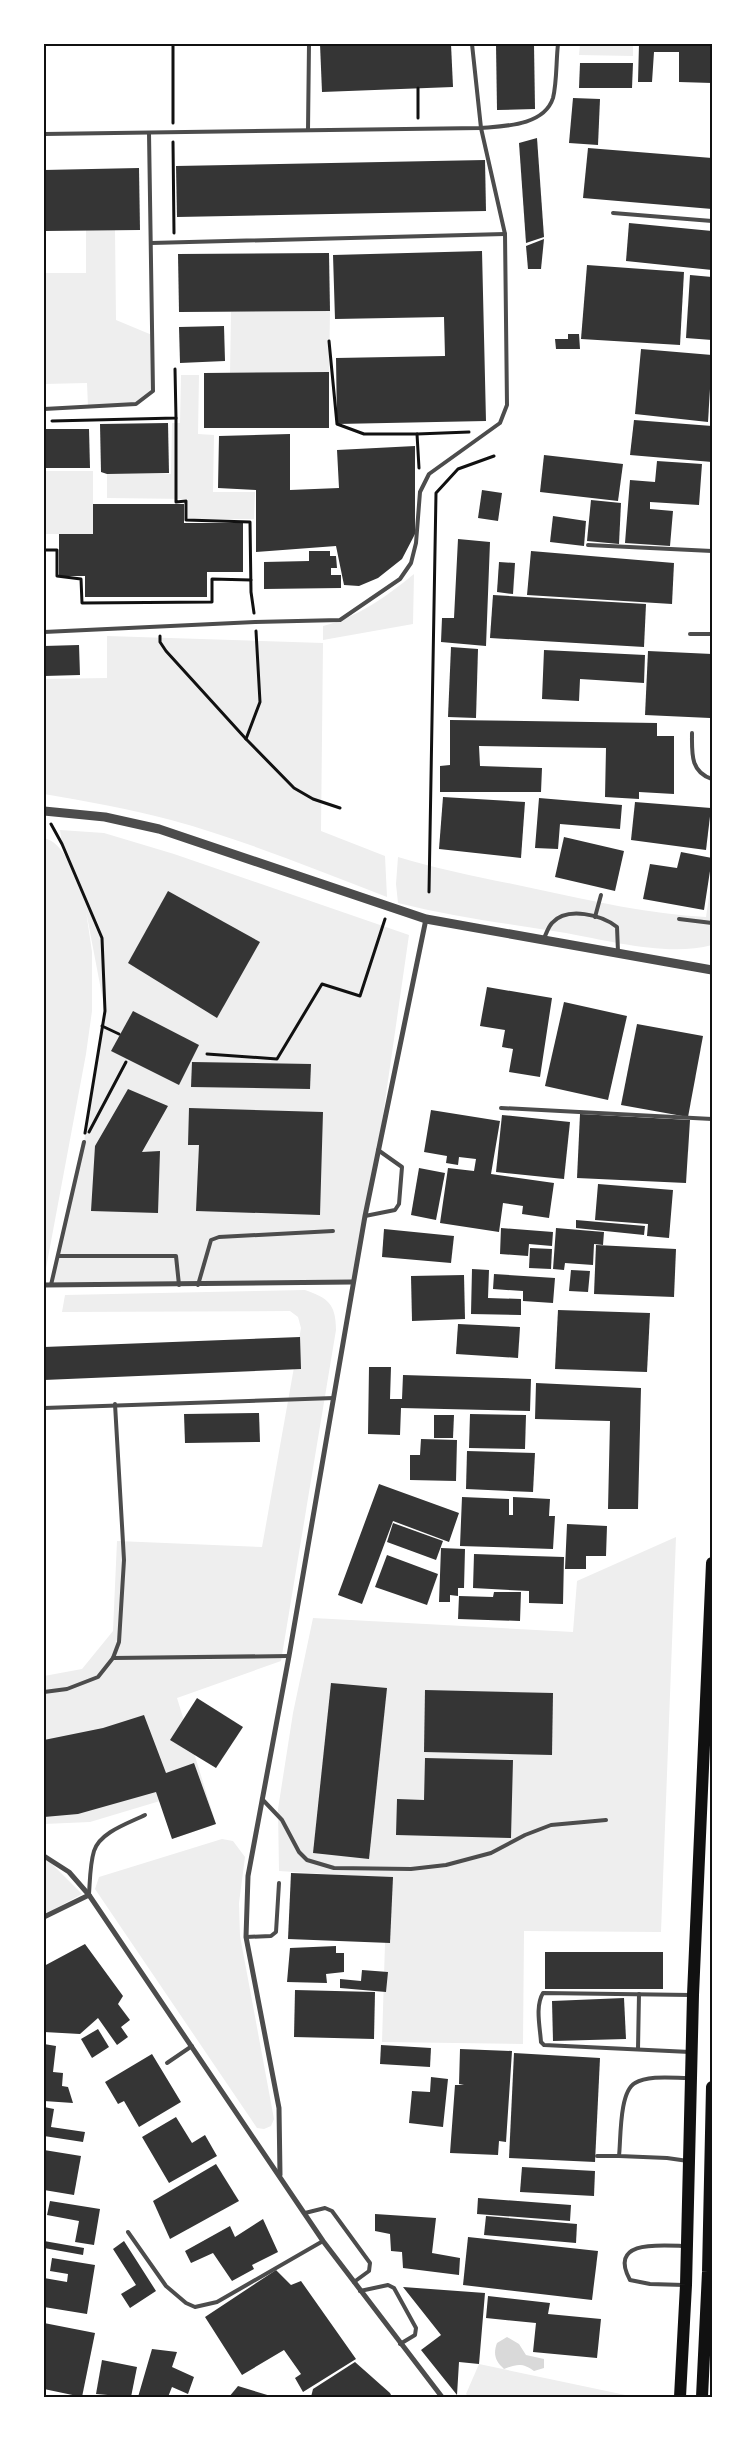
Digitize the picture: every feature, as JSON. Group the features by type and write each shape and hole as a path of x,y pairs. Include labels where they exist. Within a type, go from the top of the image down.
{"main road":[{"path":"680,2397 686,2285 693,1995 712,1563"},
{"path":"702,2397 710,2272 712,2087"}],"street":[{"path":"44,810 105,817 159,829 426,919 712,970"},
{"path":"280,2175 279,2108 246,1937 248,1876 289,1656 334,1398 352,1282 426,919"},
{"path":"44,1285 352,1282"},
{"path":"44,1856 70,1872 88,1895 280,2175 323,2242 442,2397"},
{"path":"44,1917 88,1895"}],"lane":[{"path":"308,130 309,44"},
{"path":"44,632 340,620 391,586 412,563 416,543 420,492 429,474 491,431 500,423 507,405 504,234 481,128 472,44"},
{"path":"44,134 481,128 516,125 539,116 552,100 558,44"},
{"path":"44,409 136,404 153,391 149,133"},
{"path":"613,213 712,221"},
{"path":"151,243 504,234"},
{"path":"588,545 712,550"},
{"path":"690,634 712,634"},
{"path":"692,733 694,766 701,774 712,779"},
{"path":"595,917 601,895"},
{"path":"543,940 551,924 560,916 574,914 595,917 608,920 617,927 618,953"},
{"path":"679,918 712,922"},
{"path":"500,1108 712,1119"},
{"path":"51,1285 84,1142"},
{"path":"365,1216 396,1210 399,1204 402,1167 378,1150"},
{"path":"198,1285 211,1240 219,1237 333,1231"},
{"path":"59,1256 176,1256 180,1285"},
{"path":"44,1408 115,1404 334,1398"},
{"path":"44,1692 67,1689 98,1677 113,1658 119,1642 124,1560 115,1404"},
{"path":"113,1658 289,1656"},
{"path":"262,1798 282,1820 299,1852 307,1860 334,1868 411,1868 446,1865 491,1853 525,1835 551,1825 606,1820"},
{"path":"88,1895 94,1850 99,1842 106,1835 145,1815"},
{"path":"246,1937 271,1936 276,1932 279,1883"},
{"path":"692,2052 544,2045 541,2042 539,2015 543,1993 693,1995"},
{"path":"638,2049 639,1994"},
{"path":"167,2063 192,2046"},
{"path":"620,2156 624,2097 629,2088 642,2080 691,2078"},
{"path":"597,2156 667,2158 688,2161"},
{"path":"304,2213 325,2208 332,2211 370,2263 369,2271 354,2282"},
{"path":"128,2232 166,2286 186,2303 196,2307 217,2302 323,2242"},
{"path":"686,2285 650,2284 630,2280 624,2259 628,2252 636,2249 658,2246 687,2246"},
{"path":"360,2291 388,2285 394,2288 416,2328 415,2335 400,2344"}],"path":[{"path":"173,44 174,243"},
{"path":"418,88 418,129"},
{"path":"329,342 337,424 364,434 491,431"},
{"path":"176,418 176,502 186,501 186,520 250,522 251,580 260,702 246,739"},
{"path":"417,434 420,492"},
{"path":"429,892 436,493 458,469 494,456"},
{"path":"44,550 57,550 57,576 82,578 82,603 212,602 212,579 251,580"},
{"path":"160,627 160,642 166,651 246,739 294,788 313,799 340,808"},
{"path":"44,821 53,825 102,938 104,1011 84,1142"},
{"path":"207,1054 277,1059 322,984 360,996 390,906"},
{"path":"102,1026 119,1034"},
{"path":"84,1142 126,1062"}],"shaded area":[{"path":"580,44 633,44 633,56 579,55"},
{"path":"86,230 115,230 116,320 152,335 153,391 136,404 88,407 87,383 44,384 44,273 86,273"},
{"path":"330,311 329,372 230,373 231,312"},
{"path":"181,375 199,375 198,434 214,435 213,492 255,492 254,519 188,519 188,499 107,498 107,474 171,474 172,423 180,423"},
{"path":"44,471 93,471 93,534 44,534"},
{"path":"414,574 413,624 323,640 323,626 360,612 393,591"},
{"path":"107,636 323,643 321,831 385,856 387,897 280,856 198,828 139,812 44,794 44,679 107,678"},
{"path":"60,830 104,833 174,854 409,935 378,1150 352,1282 51,1285 84,1142 105,1011 86,911 92,952 92,1011 86,1054 44,1279 44,838 57,845 62,851 80,886 62,844"},
{"path":"398,857 449,871 599,902 663,913 706,917 712,877 712,945 695,948 659,949 461,916 398,903 396,884"},
{"path":"305,1290 320,1296 329,1303 336,1321 336,1330 281,1661 177,1698 216,1824 172,1839 160,1801 90,1822 44,1824 44,1676 82,1669 113,1631 117,1541 262,1547 301,1328 298,1317 290,1311 62,1312 65,1295"},
{"path":"676,1537 661,1932 524,1931 523,2044 382,2042 387,1878 279,1871 278,1809 293,1713 313,1618 573,1632 577,1581"},
{"path":"222,1839 233,1841 245,1857 239,1903 240,1936 274,2119 271,2126 264,2129 257,2128 95,1889 99,1877"},
{"path":"44,1860 50,1862 82,1894 44,1915"},
{"path":"507,2337 519,2344 526,2355 544,2359 544,2368 534,2371 520,2365 504,2369 497,2360 495,2351 497,2343"},
{"path":"479,2364 635,2397 469,2397 466,2394"}],"building":[{"path":"320,44 451,44 453,87 322,92"},
{"path":"496,44 534,44 535,109 497,110"},
{"path":"639,44 712,44 712,83 679,82 679,52 654,52 652,82 638,82"},
{"path":"580,63 633,63 632,88 579,88"},
{"path":"573,98 600,99 598,145 569,143"},
{"path":"537,138 544,237 526,243 519,143"},
{"path":"588,148 712,158 712,209 583,198"},
{"path":"485,160 486,211 177,217 176,166"},
{"path":"139,168 140,230 44,231 44,170"},
{"path":"629,223 712,231 712,270 626,261"},
{"path":"544,239 541,269 528,269 526,246"},
{"path":"482,251 486,421 337,424 336,358 445,356 444,317 335,319 333,255"},
{"path":"329,253 330,311 179,312 178,254"},
{"path":"587,265 684,272 680,345 581,339"},
{"path":"690,275 712,277 712,340 686,338"},
{"path":"224,326 225,361 180,363 179,327"},
{"path":"568,334 579,334 580,349 556,349 555,339 568,339"},
{"path":"641,349 712,355 708,422 635,414"},
{"path":"329,372 329,428 204,428 204,373"},
{"path":"634,420 712,426 712,462 630,455"},
{"path":"168,423 169,473 107,474 101,472 100,424"},
{"path":"44,429 89,429 90,468 44,468"},
{"path":"290,434 290,490 339,488 337,450 415,446 415,534 402,559 378,578 359,586 344,585 336,546 256,552 256,490 218,488 219,436"},
{"path":"544,455 623,464 618,501 540,492"},
{"path":"657,461 702,464 699,505 650,502 650,509 673,511 670,546 625,543 630,480 655,482"},
{"path":"482,490 502,493 498,521 478,518"},
{"path":"591,500 621,503 619,544 587,541"},
{"path":"93,504 184,504 184,523 243,523 243,572 207,572 207,597 85,597 85,576 59,576 59,534 93,534"},
{"path":"553,516 586,521 584,546 550,542"},
{"path":"458,539 490,542 486,646 441,642 442,618 454,618"},
{"path":"309,551 330,551 330,556 336,556 337,568 331,568 331,575 341,575 341,588 264,589 264,562 309,561"},
{"path":"531,551 674,563 672,604 527,595"},
{"path":"499,562 515,563 513,594 497,592"},
{"path":"493,595 646,604 644,647 490,638"},
{"path":"79,645 80,675 44,676 44,646"},
{"path":"451,647 478,649 476,718 448,717"},
{"path":"544,650 645,655 644,683 580,679 579,701 542,699"},
{"path":"648,651 712,654 710,718 645,715"},
{"path":"450,720 657,723 657,736 674,736 674,794 639,792 639,799 605,797 606,748 479,746 480,766 542,768 541,792 440,792 440,766 450,765"},
{"path":"443,797 525,802 521,858 439,849"},
{"path":"539,798 622,805 620,829 560,824 558,849 535,848"},
{"path":"635,802 711,808 706,850 631,840"},
{"path":"564,837 624,851 615,891 555,877"},
{"path":"681,852 712,858 704,910 643,899 650,864 677,868"},
{"path":"168,891 260,942 217,1018 128,963"},
{"path":"487,987 552,998 540,1077 509,1072 513,1049 502,1047 505,1030 480,1026"},
{"path":"564,1002 627,1016 608,1100 545,1086"},
{"path":"133,1011 199,1045 179,1085 111,1051"},
{"path":"637,1024 703,1036 688,1117 621,1105"},
{"path":"192,1062 311,1064 310,1089 191,1087"},
{"path":"128,1089 168,1106 142,1152 160,1151 158,1213 91,1211 95,1146"},
{"path":"189,1108 323,1112 320,1215 196,1211 199,1145 188,1145"},
{"path":"431,1110 500,1121 491,1174 554,1183 549,1218 522,1214 523,1206 503,1203 499,1232 440,1223 448,1168 474,1171 476,1159 459,1157 458,1165 446,1163 447,1156 424,1152"},
{"path":"580,1114 690,1120 686,1183 577,1178"},
{"path":"502,1115 570,1122 564,1179 496,1172"},
{"path":"419,1168 445,1173 436,1220 411,1215"},
{"path":"598,1184 673,1190 669,1238 647,1236 648,1224 595,1220"},
{"path":"576,1220 645,1226 644,1235 576,1228"},
{"path":"501,1228 553,1232 552,1246 529,1244 528,1256 500,1254"},
{"path":"556,1228 604,1232 603,1245 594,1244 593,1265 565,1263 564,1270 553,1269"},
{"path":"384,1229 454,1236 451,1263 382,1257"},
{"path":"596,1245 676,1249 674,1297 594,1294"},
{"path":"530,1248 552,1249 551,1269 529,1268"},
{"path":"472,1269 489,1270 488,1298 521,1299 521,1315 471,1314"},
{"path":"571,1270 590,1271 588,1292 569,1291"},
{"path":"494,1274 555,1278 553,1303 523,1301 523,1291 493,1289"},
{"path":"464,1275 465,1319 412,1321 411,1276"},
{"path":"558,1310 650,1313 647,1372 555,1369"},
{"path":"458,1324 520,1327 518,1358 456,1354"},
{"path":"300,1337 301,1369 44,1380 44,1347"},
{"path":"369,1367 391,1367 390,1399 402,1399 403,1375 531,1379 530,1411 401,1408 400,1435 368,1434"},
{"path":"536,1383 641,1388 638,1509 608,1509 610,1421 535,1419"},
{"path":"259,1413 260,1442 185,1443 184,1414"},
{"path":"470,1414 526,1415 525,1449 469,1448"},
{"path":"434,1415 454,1415 453,1438 434,1438"},
{"path":"421,1439 457,1440 456,1481 410,1480 410,1455 420,1455"},
{"path":"467,1451 535,1453 533,1492 466,1489"},
{"path":"379,1484 459,1513 449,1542 393,1521 362,1604 338,1595"},
{"path":"462,1497 509,1499 509,1515 513,1515 513,1497 550,1499 549,1516 555,1516 553,1549 460,1546"},
{"path":"393,1523 443,1541 436,1560 387,1542"},
{"path":"567,1524 607,1526 606,1556 586,1556 586,1569 565,1569"},
{"path":"441,1548 465,1549 464,1588 458,1588 458,1596 450,1595 450,1602 439,1602"},
{"path":"474,1554 564,1557 563,1604 529,1603 529,1591 473,1588"},
{"path":"387,1555 438,1574 427,1605 375,1587"},
{"path":"494,1592 521,1592 520,1621 458,1619 459,1596 493,1597"},
{"path":"331,1683 387,1688 369,1859 313,1853"},
{"path":"425,1690 553,1693 552,1755 424,1752"},
{"path":"197,1698 243,1727 216,1768 170,1740"},
{"path":"144,1715 166,1773 194,1763 216,1824 172,1839 156,1792 78,1814 44,1817 44,1740 103,1728"},
{"path":"425,1758 513,1760 511,1838 396,1835 397,1799 424,1800"},
{"path":"291,1873 393,1877 390,1943 288,1939"},
{"path":"85,1944 123,1996 118,2004 130,2020 121,2027 128,2037 117,2045 98,2018 80,2034 44,2032 44,1966"},
{"path":"336,1946 336,1953 344,1953 344,1972 326,1974 327,1983 287,1982 290,1948"},
{"path":"545,1952 663,1952 663,1989 545,1989"},
{"path":"362,1970 388,1972 386,1992 340,1988 340,1979 361,1981"},
{"path":"295,1990 375,1992 374,2039 294,2037"},
{"path":"624,1998 626,2039 553,2041 552,2001"},
{"path":"98,2029 109,2047 92,2058 81,2039"},
{"path":"44,2044 56,2046 53,2072 63,2073 62,2086 68,2087 73,2103 44,2101"},
{"path":"381,2045 431,2048 430,2067 380,2064"},
{"path":"460,2049 512,2051 506,2142 499,2141 498,2155 450,2153 455,2085 464,2085 459,2084"},
{"path":"514,2053 600,2058 595,2162 509,2158"},
{"path":"152,2054 181,2102 139,2127 124,2101 118,2104 105,2082"},
{"path":"431,2077 448,2079 443,2127 409,2123 412,2091 430,2092"},
{"path":"44,2107 54,2109 51,2127 85,2132 83,2142 44,2136"},
{"path":"176,2117 192,2143 205,2135 217,2156 169,2183 142,2137"},
{"path":"44,2150 81,2156 74,2195 44,2190"},
{"path":"216,2164 239,2201 170,2239 153,2201"},
{"path":"522,2167 595,2171 594,2196 520,2192"},
{"path":"478,2198 571,2205 570,2221 477,2214"},
{"path":"50,2201 100,2209 94,2245 75,2242 79,2221 47,2215"},
{"path":"375,2214 436,2218 432,2253 460,2258 459,2275 403,2268 402,2252 391,2251 390,2234 375,2231"},
{"path":"486,2216 577,2224 576,2243 484,2235"},
{"path":"263,2219 278,2252 252,2265 254,2269 232,2281 213,2253 191,2263 185,2251 230,2226 235,2237"},
{"path":"468,2237 598,2251 592,2300 463,2285"},
{"path":"44,2241 84,2248 83,2255 44,2248"},
{"path":"124,2241 156,2291 130,2308 121,2294 136,2285 113,2249"},
{"path":"52,2258 95,2265 87,2314 44,2307 44,2278 67,2282 68,2274 50,2271"},
{"path":"276,2270 291,2285 301,2281 356,2359 303,2392 295,2378 301,2374 284,2350 242,2375 205,2317"},
{"path":"403,2287 485,2293 479,2364 459,2362 457,2395 421,2350 441,2335"},
{"path":"488,2296 550,2303 548,2314 601,2319 597,2358 533,2352 536,2323 486,2318"},
{"path":"44,2323 95,2333 82,2397 44,2389"},
{"path":"152,2349 177,2352 172,2367 194,2377 188,2394 172,2387 168,2397 138,2397"},
{"path":"102,2360 137,2367 131,2397 96,2394"},
{"path":"355,2362 390,2393 392,2397 311,2397 313,2389"},
{"path":"238,2386 274,2397 229,2397"}]}
